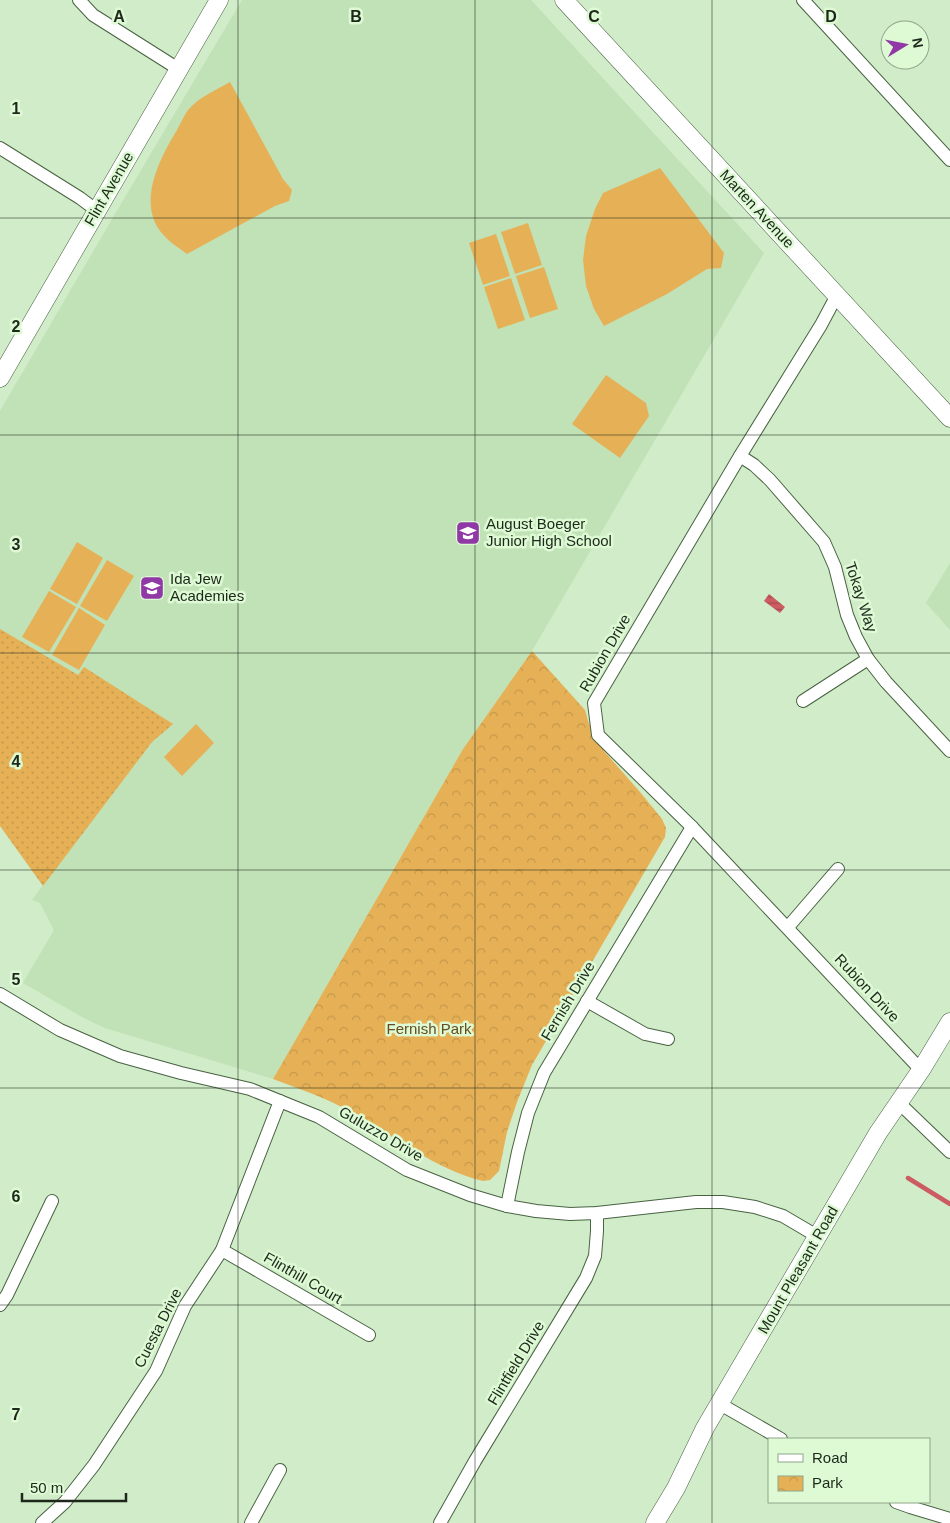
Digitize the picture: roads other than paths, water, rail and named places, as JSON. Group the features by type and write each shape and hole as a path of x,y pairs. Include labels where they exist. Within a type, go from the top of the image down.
{"street":[{"path":"79,0 93,15 180,70"},
{"name":"Flint Avenue","path":"0,378 219,0"},
{"name":"Marten Avenue","path":"564,0 950,418"},
{"path":"803,0 950,160"},
{"path":"0,148 96,210"},
{"name":"Rubion Drive","path":"837,295 821,325 740,456 594,703 598,734 692,827 921,1070"},
{"name":"Tokay Way","path":"740,456 754,465 770,480 824,542 835,567 847,615 868,659 886,682 950,751"},
{"path":"803,701 868,659"},
{"name":"Fernish Drive","path":"507,1206 528,1112 544,1073 692,827"},
{"path":"788,927 838,869"},
{"name":"Guluzzo Drive","path":"0,994 60,1030 120,1056 250,1089 319,1117 407,1170 470,1195 507,1206 536,1212 570,1214 597,1213 696,1202 723,1202 755,1207 783,1216 817,1236"},
{"path":"587,1000 644,1034 668,1039"},
{"name":"Mount Pleasant Road","path":"655,1523 676,1488 705,1428 817,1236 878,1133 921,1070 950,1022"},
{"name":"Cuesta Drive","path":"42,1523 65,1502 94,1465 156,1371 185,1306 222,1250 280,1101"},
{"path":"898,1102 950,1152"},
{"path":"0,1305 7,1296 52,1201"},
{"name":"Flintfield Drive","path":"440,1523 586,1278 595,1256 597,1213"},
{"name":"Flinthill Court","path":"222,1250 369,1335"},
{"path":"720,1404 779,1438"},
{"path":"251,1523 280,1470"},
{"path":"898,1503 950,1519"}],"waterway":[{"path":"908,1178 950,1204"}],"place":[{"name":"August Boeger Junior High School","path":"468,533"},
{"name":"Ida Jew Academies","path":"152,588"}],"park label":[{"name":"Fernish Park","path":"429,1029"}]}
